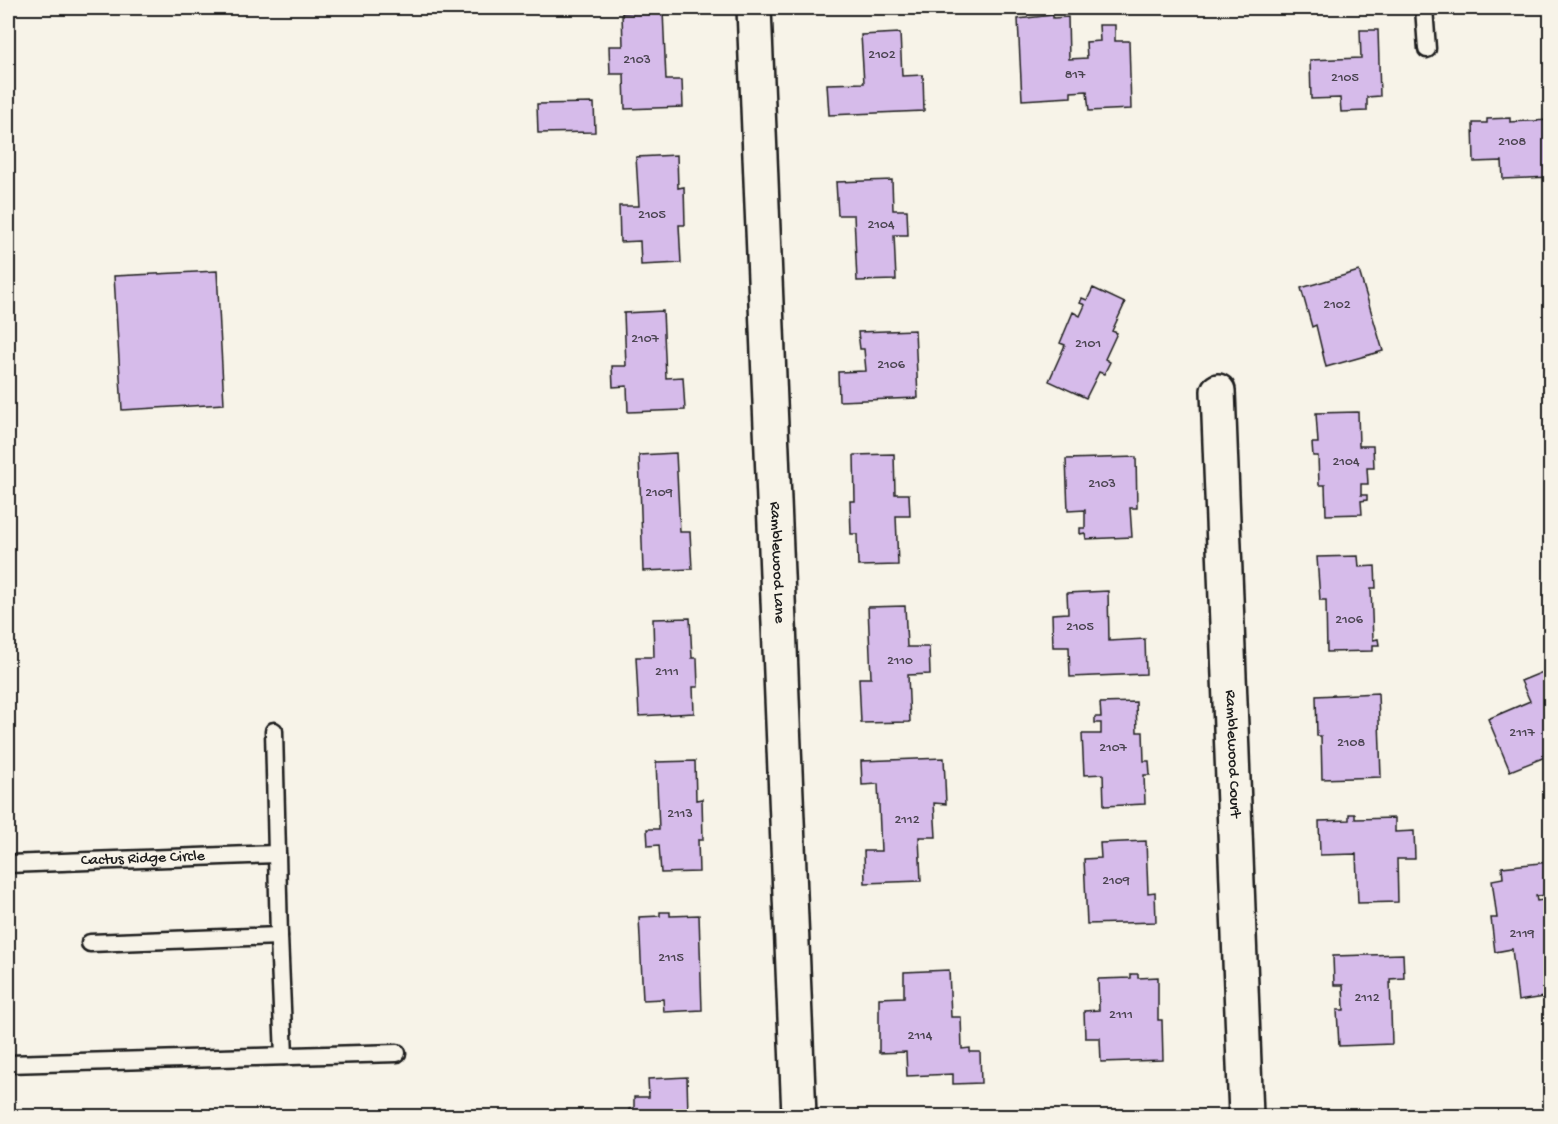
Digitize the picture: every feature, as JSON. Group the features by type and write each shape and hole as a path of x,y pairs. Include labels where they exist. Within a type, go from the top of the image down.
{"street":[{"name":"Ramblewood Lane","path":"754,8 798,1116"},
{"name":"Ramblewood Court","path":"1218,391 1246,1116"}],"lane":[{"path":"1424,8 1427,49"},
{"path":"274,731 284,1056"},
{"name":"Cactus Ridge Circle","path":"8,864 277,854"},
{"path":"90,943 279,936"},
{"path":"8,1064 397,1053"}],"building":[{"path":"663,11 666,80 682,80 683,107 625,109 624,74 610,74 609,46 623,46 622,13"},
{"path":"1053,15 1053,18 1068,17 1069,59 1087,58 1086,42 1100,41 1099,25 1115,25 1115,41 1129,41 1131,109 1089,111 1087,91 1071,92 1071,97 1022,100 1018,19"},
{"path":"1360,30 1378,30 1380,96 1367,97 1367,111 1341,112 1340,98 1311,99 1310,60 1361,58"},
{"path":"900,33 902,76 923,75 924,111 829,115 827,84 864,83 861,35"},
{"path":"594,103 595,132 538,133 537,104"},
{"path":"1510,118 1510,122 1550,120 1550,177 1503,179 1502,161 1474,162 1473,123 1487,123 1487,119"},
{"path":"677,155 678,188 684,187 685,225 679,225 681,263 641,265 640,241 620,242 619,206 639,206 636,157"},
{"path":"892,180 893,210 907,210 908,235 894,235 896,280 857,281 854,215 838,215 836,182"},
{"path":"217,271 224,404 122,410 114,276"},
{"path":"1359,271 1383,351 1326,367 1316,325 1312,327 1301,288"},
{"path":"1093,288 1125,303 1112,331 1117,333 1105,359 1110,362 1104,374 1099,372 1086,398 1049,381 1065,345 1060,343 1073,312 1080,316 1085,305 1080,303 1082,298 1087,300"},
{"path":"663,311 666,378 683,377 685,410 628,412 627,386 613,387 612,366 626,366 624,313"},
{"path":"915,330 918,398 839,401 838,372 866,371 864,349 860,349 858,332"},
{"path":"1358,412 1359,446 1373,446 1374,468 1367,468 1368,484 1361,484 1361,495 1367,495 1367,500 1361,501 1362,514 1326,515 1325,485 1319,485 1318,456 1313,456 1312,443 1318,443 1316,413"},
{"path":"676,453 680,532 690,532 692,569 643,571 639,455"},
{"path":"894,454 895,494 909,494 910,516 896,516 898,565 858,566 857,534 851,534 850,501 855,501 854,455"},
{"path":"1136,457 1137,508 1130,508 1132,537 1086,539 1085,533 1080,534 1080,528 1085,528 1085,510 1068,511 1066,459"},
{"path":"1358,556 1359,567 1375,566 1376,588 1371,588 1373,640 1378,639 1379,645 1373,645 1373,651 1327,652 1326,600 1320,600 1317,557"},
{"path":"1108,591 1109,641 1145,639 1146,674 1070,677 1069,647 1053,647 1052,614 1068,613 1067,593"},
{"path":"905,606 907,647 929,647 930,674 908,675 910,722 861,723 859,678 871,678 868,607"},
{"path":"690,618 692,658 697,658 698,687 693,687 694,713 639,716 636,657 654,657 653,619"},
{"path":"1550,669 1550,747 1547,748 1550,755 1510,771 1488,719 1530,701 1521,681"},
{"path":"1378,693 1381,777 1322,779 1321,736 1317,736 1316,696"},
{"path":"1136,702 1137,732 1143,732 1144,761 1149,761 1150,775 1144,775 1145,804 1104,806 1103,774 1084,775 1082,734 1101,734 1101,723 1095,723 1095,717 1101,717 1100,703"},
{"path":"944,758 946,804 934,803 936,837 919,837 921,881 865,883 864,851 881,851 878,784 862,785 861,761"},
{"path":"695,761 696,800 702,799 703,840 698,840 699,872 661,873 659,845 648,846 647,829 659,829 656,762"},
{"path":"1349,814 1355,814 1355,819 1395,818 1395,832 1414,831 1415,859 1397,859 1398,902 1358,903 1356,854 1320,855 1319,821 1349,820"},
{"path":"1146,841 1148,893 1155,892 1156,922 1087,924 1084,859 1101,858 1100,843"},
{"path":"1549,862 1550,895 1536,896 1537,901 1550,899 1550,996 1518,1001 1512,949 1495,952 1491,918 1497,918 1492,880 1503,878 1502,867"},
{"path":"660,912 670,912 670,916 699,915 702,1010 664,1012 663,999 643,1000 639,917 660,916"},
{"path":"1403,954 1404,978 1390,979 1392,1044 1339,1046 1337,1010 1344,1010 1343,985 1334,985 1333,956"},
{"path":"949,970 951,1017 961,1017 962,1049 970,1048 970,1052 980,1052 981,1083 953,1084 953,1074 907,1076 906,1052 879,1053 879,998 904,997 904,972"},
{"path":"1131,974 1138,974 1138,978 1158,977 1158,1020 1162,1020 1163,1060 1101,1062 1100,1038 1085,1038 1084,1011 1099,1010 1098,979 1131,978"},
{"path":"687,1077 688,1116 629,1116 629,1109 634,1108 634,1097 649,1097 648,1079"}]}
